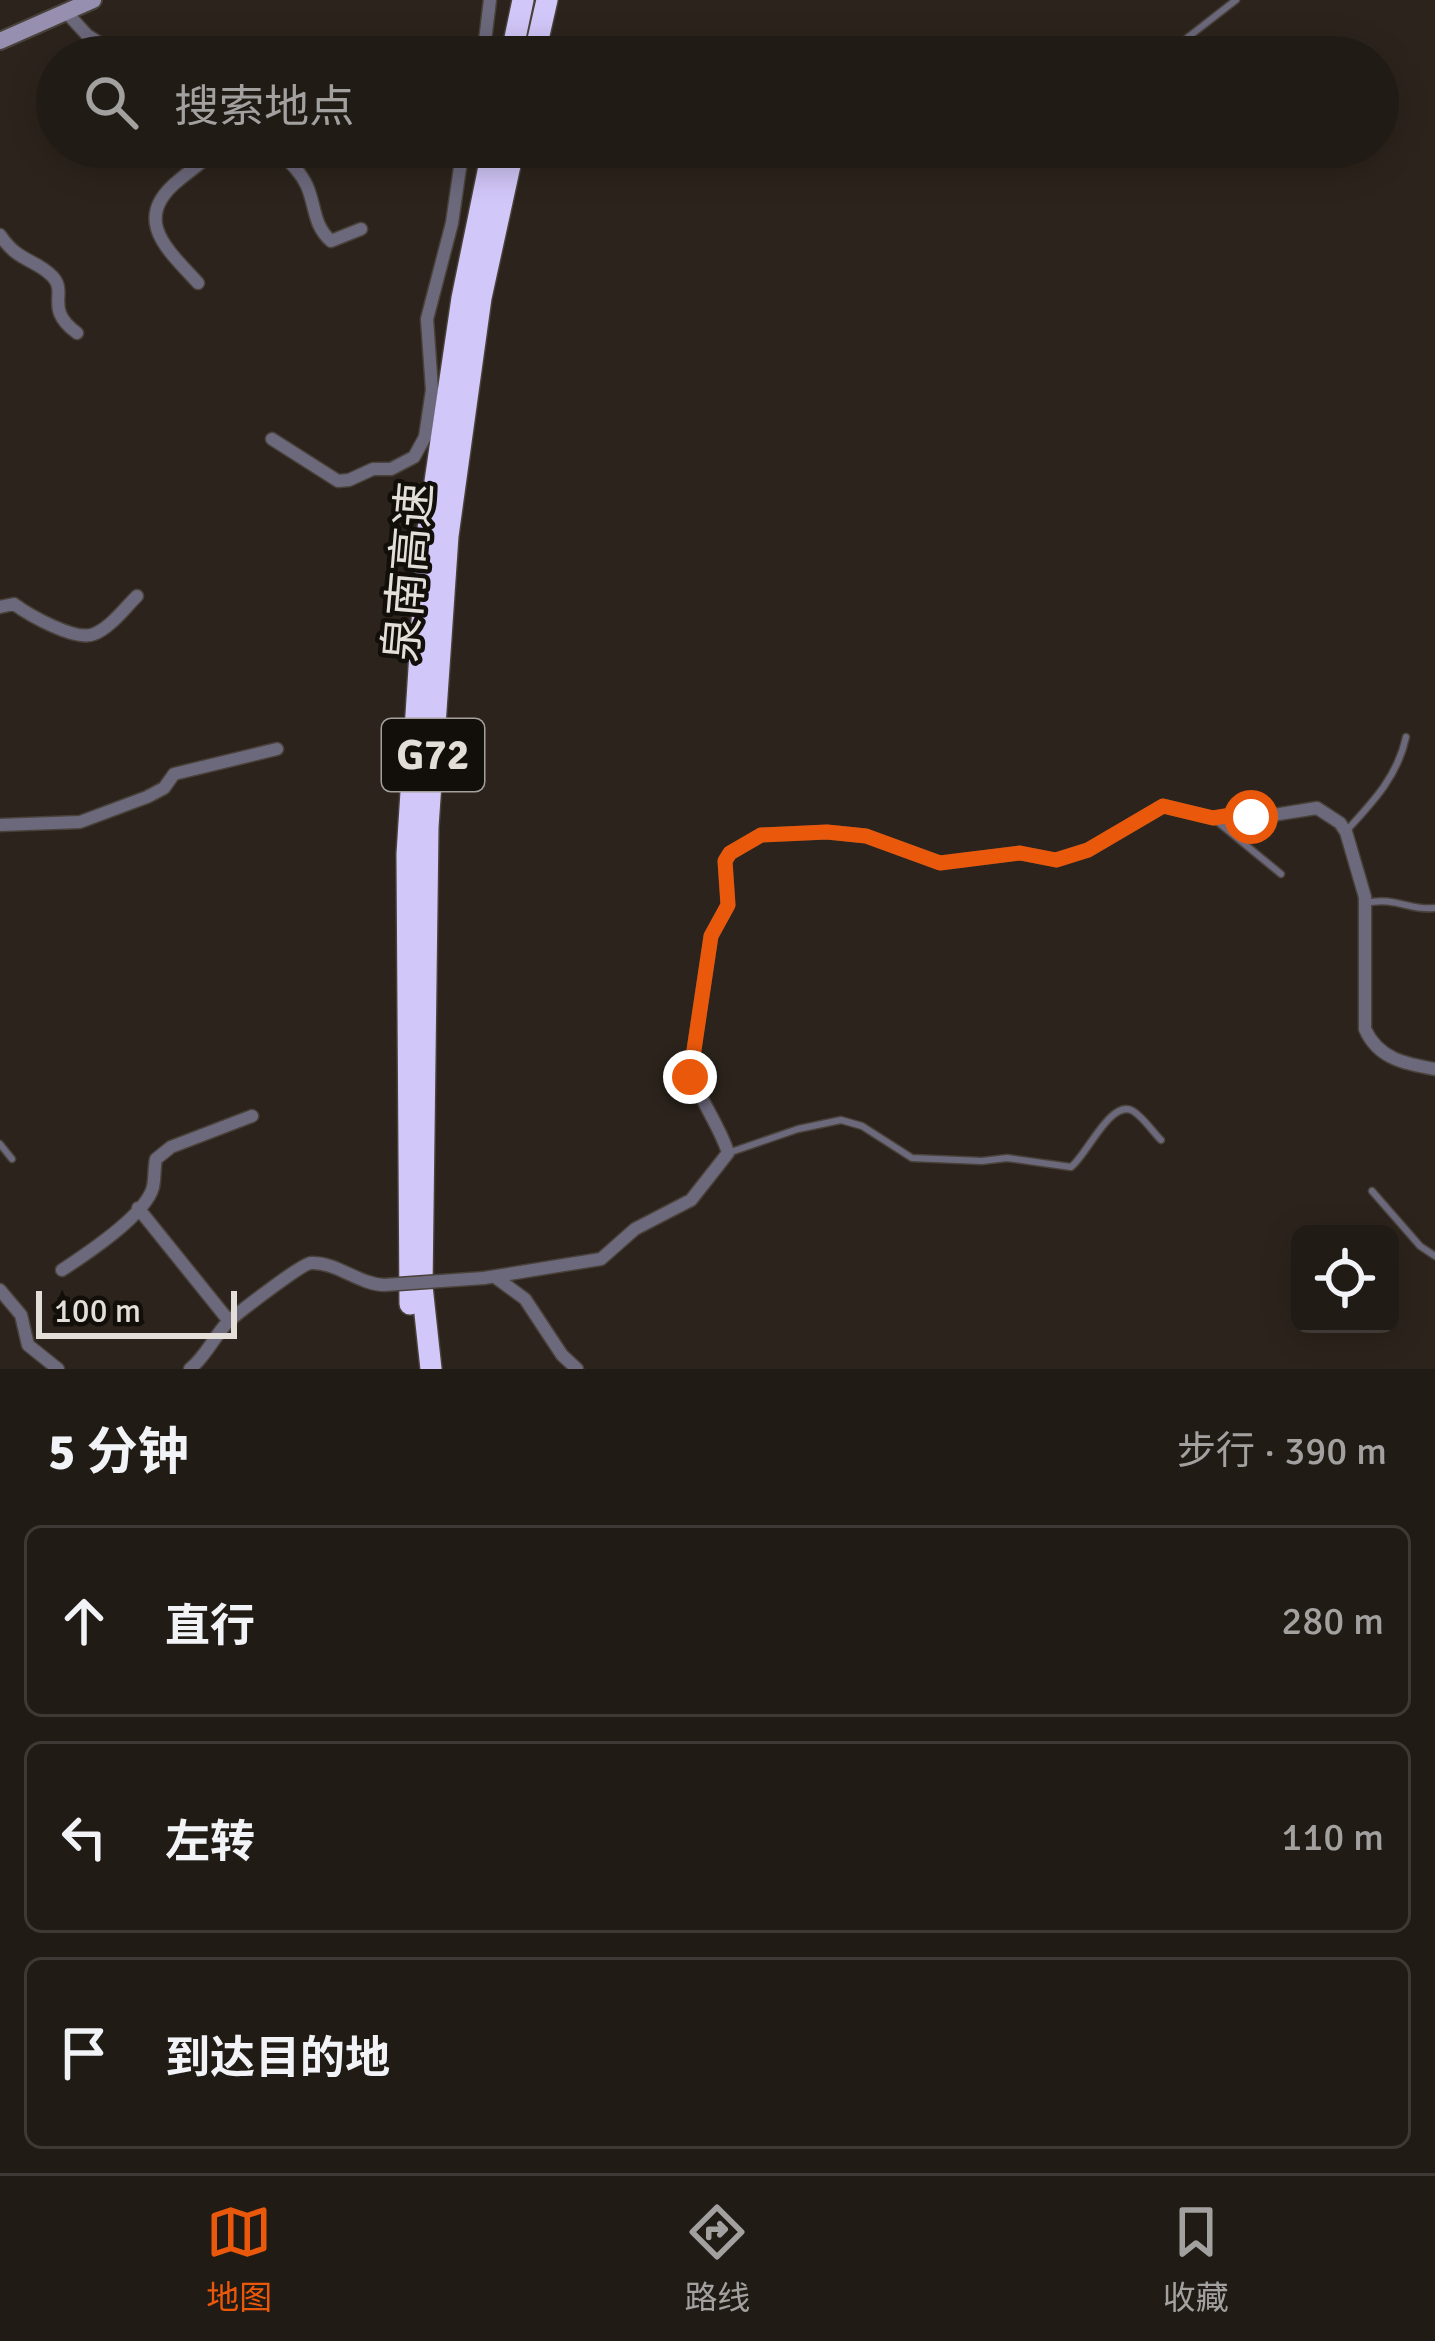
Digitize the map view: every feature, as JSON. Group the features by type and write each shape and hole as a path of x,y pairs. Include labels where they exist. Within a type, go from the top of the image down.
{"highway":[{"path":"516,36 523,0"},
{"path":"539,36 547,0"},
{"name":"泉南高速","path":"416,1369 407,1276 407,854 428,529 462,298 489,168"},
{"name":"泉南高速","path":"431,1369 422,1286 430,805 448,536 481,298 509,168"}],"main road":[{"path":"0,41 93,0"}],"street":[{"path":"486,36 490,0"},
{"path":"66,12 89,36"},
{"path":"196,168 169,190 155,216 155,232 199,283"},
{"path":"292,168 303,180 320,231 331,241 361,230"},
{"path":"272,439 338,481 373,469 391,470 414,457 425,437 432,390 427,319 452,223 460,168"},
{"path":"0,235 13,254 51,274 58,286 61,321 77,333"},
{"path":"0,607 14,604 31,617 81,636 109,623 137,596"},
{"path":"0,825 80,822 147,797 164,788 174,773 277,749"},
{"path":"190,1369 229,1321 302,1265 328,1265 358,1281 384,1286 490,1277 601,1259 635,1229 691,1199 728,1153 720,1126 690,1077 711,936 728,905 725,869 730,853 761,835 827,832 895,844 940,863 1020,853 1056,860 1088,850 1163,806 1213,818 1317,808 1330,814 1346,832 1365,902 1365,1029 1370,1042 1403,1065 1435,1069"},
{"path":"62,1270 98,1247 138,1208 152,1191 156,1159 171,1147 251,1116"},
{"path":"138,1208 229,1321"},
{"path":"490,1277 525,1299 562,1355 577,1369"},
{"path":"0,1290 21,1315 28,1345 58,1369"}],"lane":[{"path":"1190,36 1236,0"},
{"path":"1346,832 1401,760 1406,737"},
{"path":"1213,818 1281,874"},
{"path":"1365,902 1386,898 1435,908"},
{"path":"728,1153 841,1120 862,1126 912,1158 1007,1158 1071,1167 1122,1109 1132,1110 1161,1140"},
{"path":"0,1144 12,1159"},
{"path":"1372,1191 1420,1246 1435,1256"}],"route":[{"path":"690,1077 711,936 728,905 725,861 761,835 783,831 866,836 954,864 1020,853 1070,858 1163,806 1213,818 1251,817"}]}
